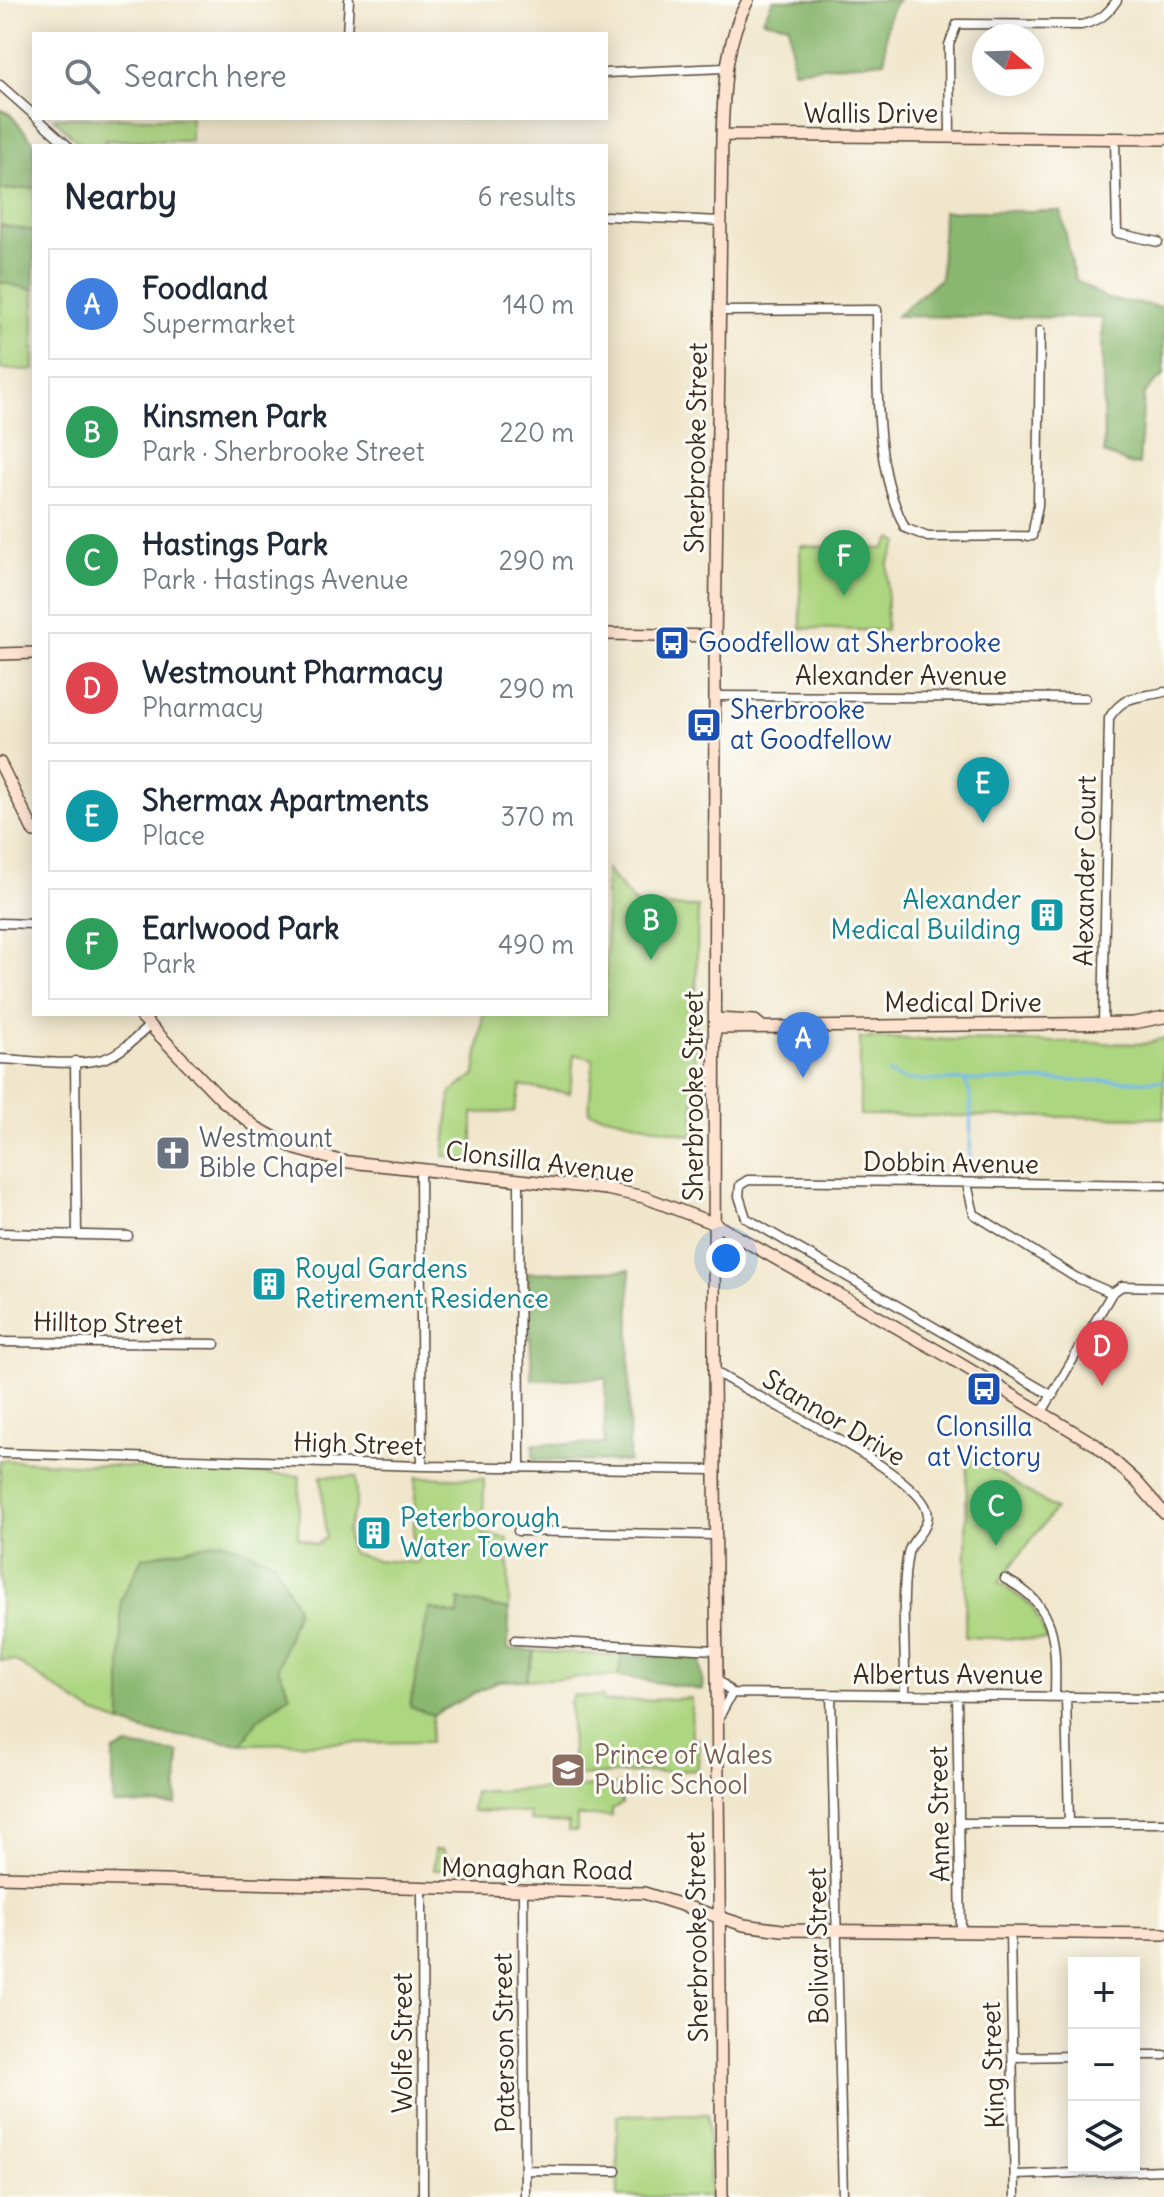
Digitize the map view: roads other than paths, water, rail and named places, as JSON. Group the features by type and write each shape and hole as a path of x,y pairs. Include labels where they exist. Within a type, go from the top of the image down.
{"main road":[{"name":"Sherbrooke Street","path":"722,2197 714,1371 716,636 725,68 740,15 748,0"},
{"name":"Wallis Drive","path":"722,135 1164,139"},
{"path":"608,634 716,636"},
{"path":"0,654 32,653"},
{"path":"0,763 32,828"},
{"name":"Clonsilla Avenue","path":"141,1016 222,1100 257,1128 296,1149 340,1161 606,1189 644,1197 715,1224 1096,1445 1164,1513"},
{"name":"Medical Drive","path":"715,1024 755,1021 761,1026 1103,1024 1134,1023 1164,1017"},
{"path":"1146,1492 1164,1498"},
{"name":"Monaghan Road","path":"0,1877 644,1893 744,1925 782,1930 1164,1934"}],"street":[{"path":"347,32 349,0"},
{"path":"950,136 949,45 957,24 1081,25 1095,22 1109,13 1117,0"},
{"path":"608,73 725,68"},
{"path":"0,85 32,113"},
{"path":"39,120 66,144"},
{"path":"1115,138 1117,233 1158,242"},
{"path":"608,216 721,221"},
{"path":"720,311 877,310 880,429 893,504 905,528 928,537 1032,536 1038,505 1040,331"},
{"name":"Alexander Court","path":"1103,1024 1109,718 1117,704 1130,698 1164,692"},
{"name":"Alexander Avenue","path":"717,696 1085,698"},
{"path":"0,923 32,924"},
{"path":"0,1059 102,1059 120,1051 149,1026"},
{"path":"75,1061 77,1234"},
{"path":"420,1170 422,1466"},
{"path":"519,1180 520,1466"},
{"name":"Dobbin Avenue","path":"1053,1396 746,1218 739,1196 740,1185 748,1180 1164,1185"},
{"path":"967,1184 974,1214 1075,1277 1112,1293"},
{"path":"0,1233 128,1236"},
{"path":"1042,1412 1112,1293 1122,1286 1164,1287"},
{"name":"Hilltop Street","path":"0,1342 215,1344"},
{"name":"Stannor Drive","path":"714,1371 881,1465 918,1495 927,1511 927,1524 909,1550 905,1694"},
{"name":"High Street","path":"0,1453 422,1466 715,1470"},
{"path":"518,1531 715,1535"},
{"path":"1005,1579 1026,1589 1043,1607 1053,1633 1055,1696"},
{"path":"515,1640 716,1650"},
{"path":"716,1677 732,1693 722,1707 717,1723"},
{"name":"Albertus Avenue","path":"732,1693 1164,1698"},
{"name":"Bolivar Street","path":"831,1695 843,2197"},
{"name":"Anne Street","path":"957,1696 961,1932"},
{"path":"1066,1696 1069,1823"},
{"path":"959,1823 1164,1823"},
{"name":"Wolfe Street","path":"422,1889 423,2197"},
{"name":"Paterson Street","path":"523,1889 525,2197"},
{"name":"King Street","path":"1010,1932 1015,2197"},
{"path":"1140,2055 1164,2055"},
{"path":"1013,2057 1068,2056"},
{"path":"525,2170 616,2171"},
{"path":"1016,2175 1164,2170"}],"waterway":[{"path":"888,1073 905,1080 1164,1081"},
{"path":"965,1081 971,1096 970,1164"}],"place":[{"name":"Earlwood Park","path":"844,596"},
{"name":"Goodfellow at Sherbrooke","path":"672,643"},
{"name":"Sherbrooke at Goodfellow","path":"704,725"},
{"name":"Shermax Apartments","path":"983,823"},
{"name":"Alexander Medical Building","path":"1047,915"},
{"name":"Kinsmen Park","path":"651,960"},
{"name":"Foodland","path":"803,1078"},
{"name":"Westmount Bible Chapel","path":"173,1153"},
{"name":"Royal Gardens Retirement Residence","path":"269,1284"},
{"name":"Westmount Pharmacy","path":"1102,1386"},
{"name":"Clonsilla at Victory","path":"984,1389"},
{"name":"Peterborough Water Tower","path":"374,1533"},
{"name":"Hastings Park","path":"996,1546"},
{"name":"Prince of Wales Public School","path":"568,1770"}]}
